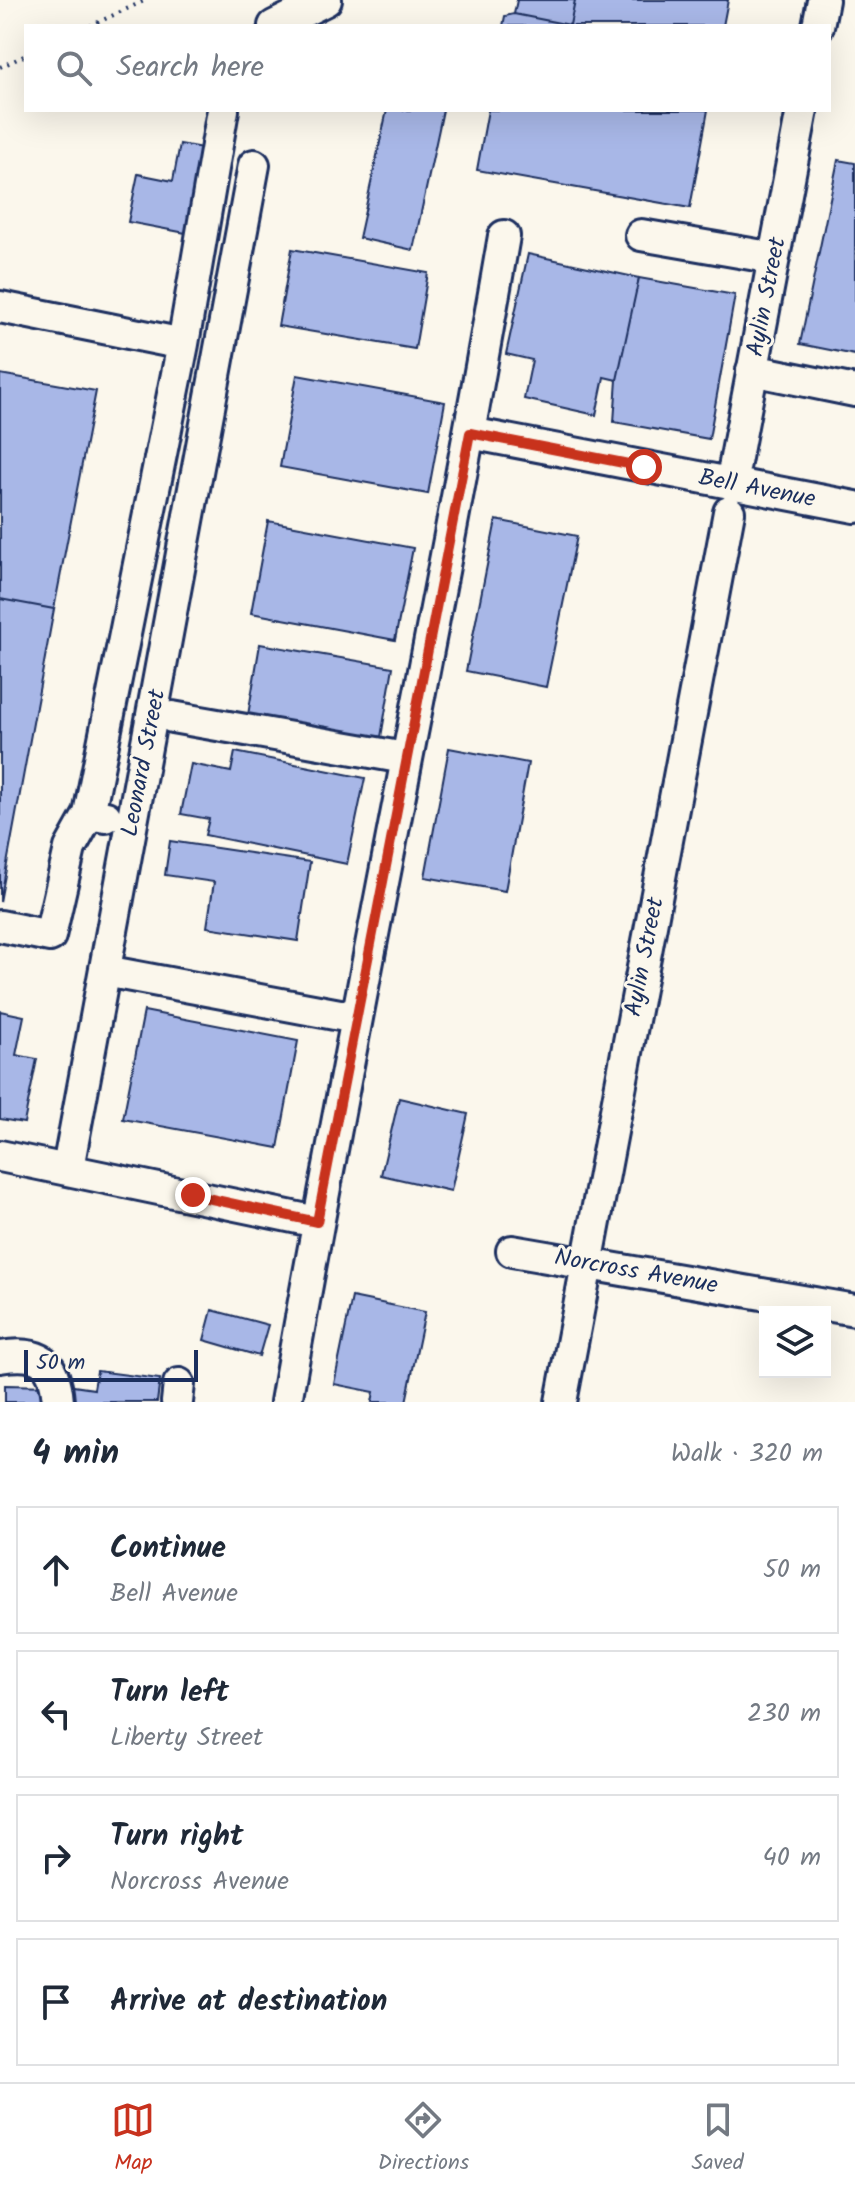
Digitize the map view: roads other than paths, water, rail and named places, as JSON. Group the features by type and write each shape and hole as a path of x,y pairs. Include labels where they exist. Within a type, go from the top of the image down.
{"street":[{"path":"278,24 326,0"},
{"path":"818,24 823,0"},
{"path":"0,926 50,936 70,848 89,814 183,344 223,112"},
{"name":"Aylin Street","path":"561,1402 802,112"},
{"name":"Leonard Street","path":"68,1168 221,357 254,165"},
{"path":"641,235 774,258"},
{"path":"286,1402 405,758 470,433 504,236"},
{"path":"0,307 183,344"},
{"path":"752,370 855,391"},
{"name":"Bell Avenue","path":"470,433 730,498 855,507"},
{"path":"172,717 405,758"},
{"path":"89,814 133,822"},
{"path":"105,971 356,1018"},
{"path":"0,1156 317,1222"},
{"name":"Norcross Avenue","path":"512,1251 855,1310"},
{"path":"0,1357 27,1354 47,1365 54,1375 58,1402"}]}
